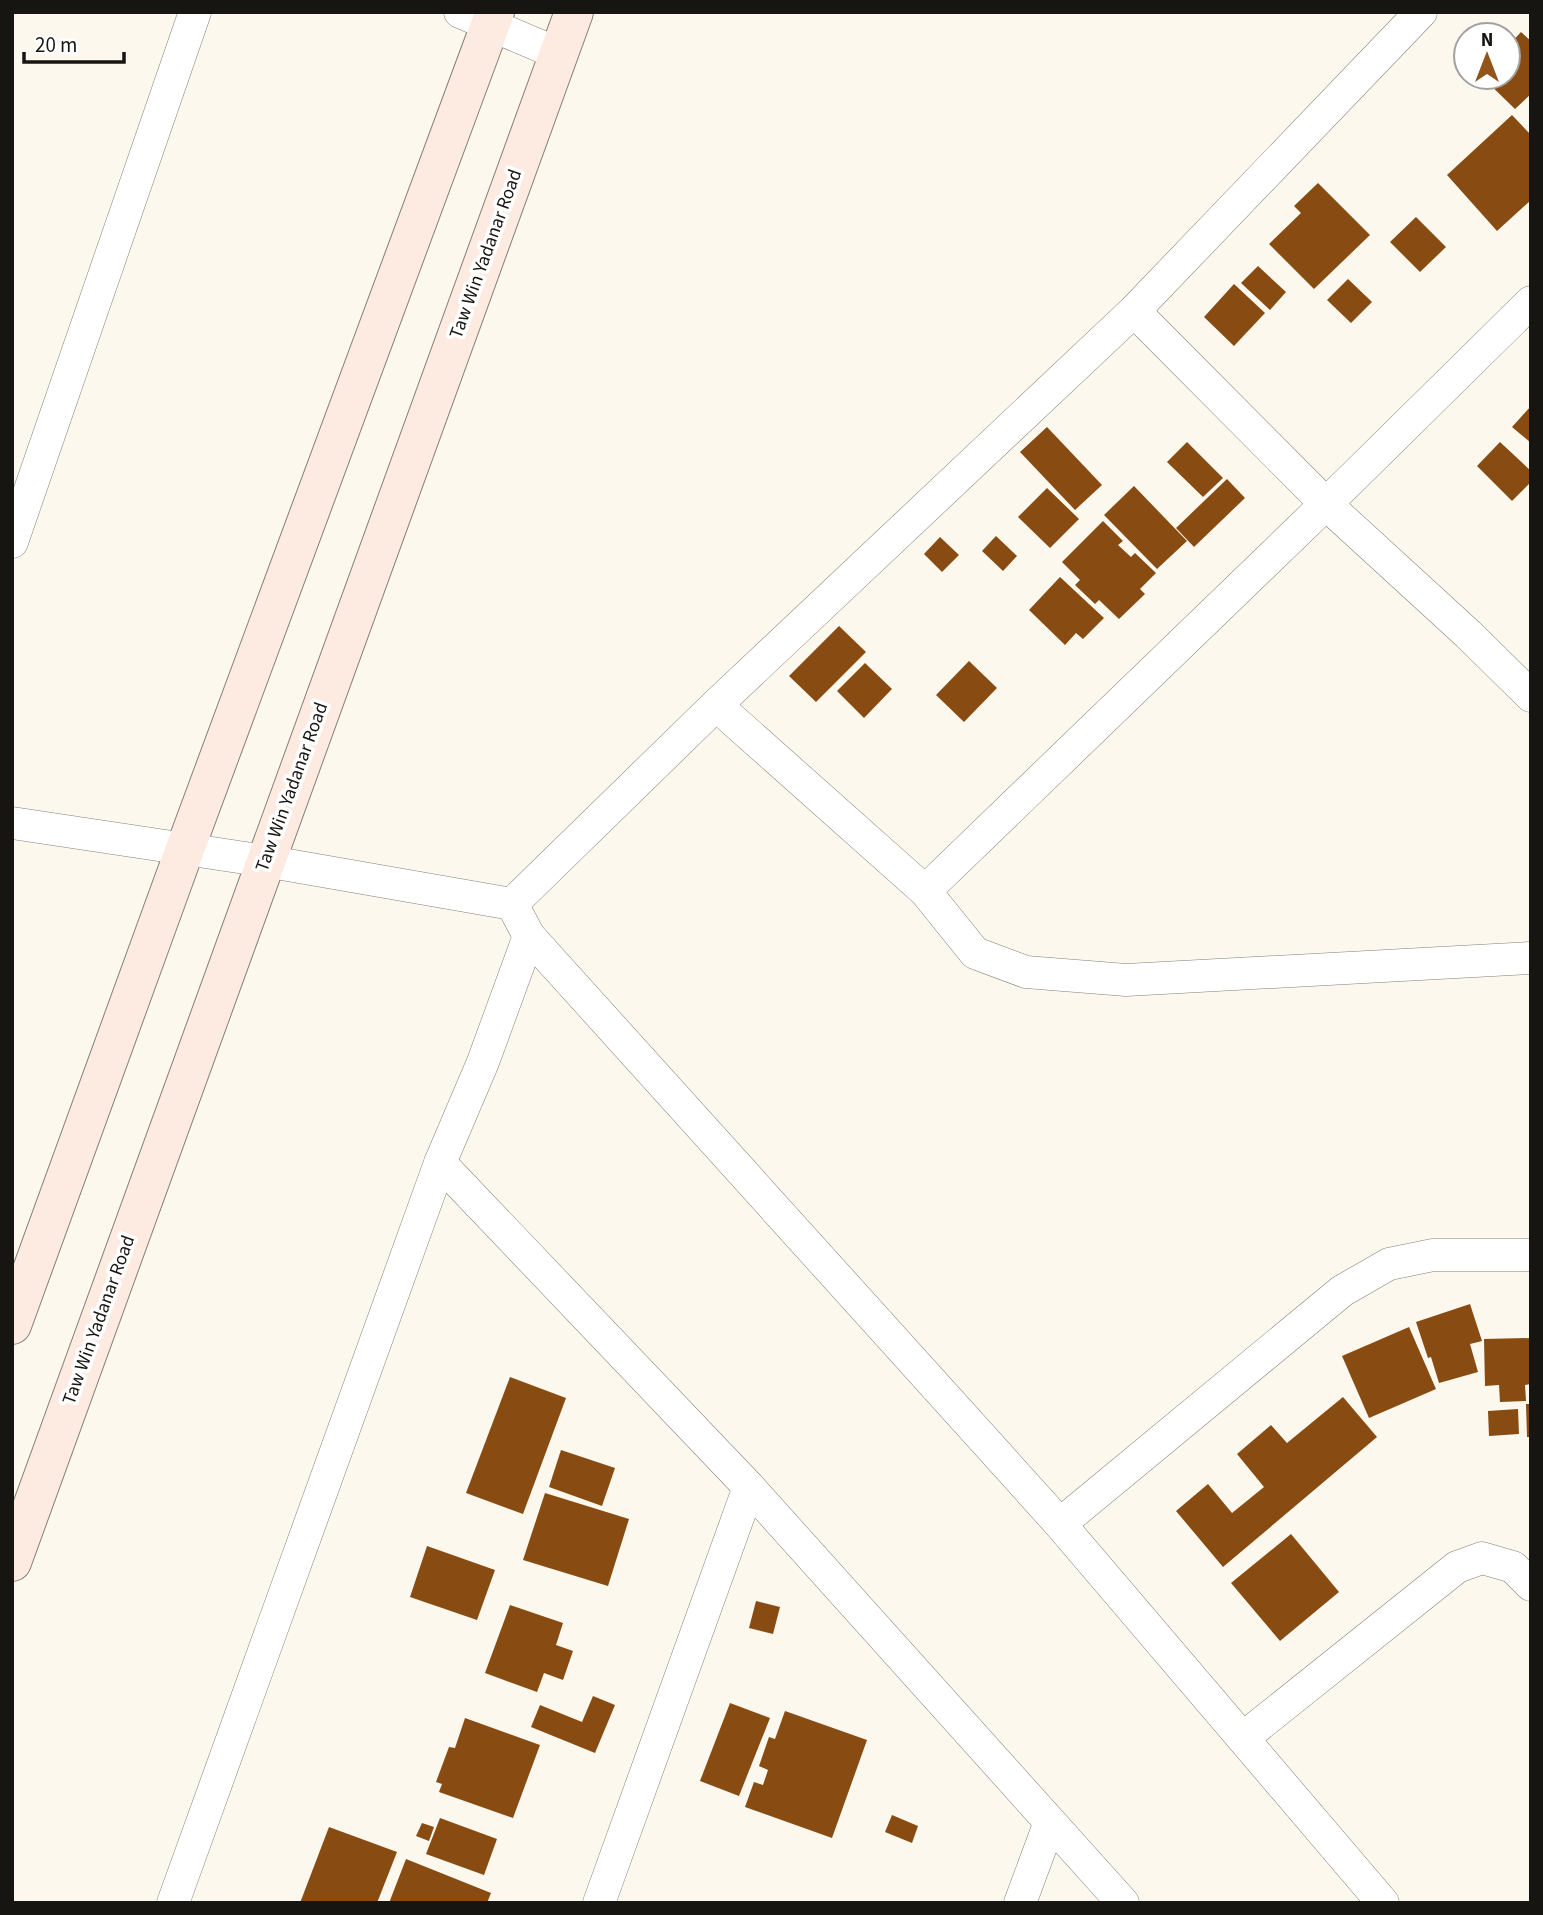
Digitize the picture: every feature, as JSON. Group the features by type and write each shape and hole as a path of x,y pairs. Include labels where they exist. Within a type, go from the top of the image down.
{"main road":[{"name":"Taw Win Yadanar Road","path":"12,1562 573,12"},
{"path":"12,1325 482,16"}],"street":[{"path":"12,542 195,12"},
{"path":"512,904 716,705 1134,310 1421,12"},
{"path":"482,16 558,54"},
{"path":"1134,310 1326,504 1468,634 1531,696"},
{"path":"925,891 1527,313"},
{"path":"716,705 925,891 975,953 1026,972 1126,980 1531,958"},
{"path":"12,823 265,860 512,904"},
{"path":"512,904 529,936 1060,1524 1383,1903"},
{"path":"173,1903 440,1163 483,1062 529,936"},
{"path":"440,1163 749,1487 1123,1903"},
{"path":"1060,1524 1342,1291 1389,1265 1433,1255 1531,1255"},
{"path":"599,1903 749,1487"},
{"path":"1243,1738 1457,1567 1482,1558 1513,1567 1531,1585"},
{"path":"1020,1903 1050,1822"}],"building":[{"path":"1522,33 1531,41 1531,94 1515,109 1496,91 1522,91"},
{"path":"1512,115 1531,135 1531,200 1497,231 1447,175"},
{"path":"1318,183 1370,235 1314,289 1269,244 1301,213 1294,206"},
{"path":"1416,217 1446,247 1420,272 1390,242"},
{"path":"1258,266 1286,292 1270,310 1241,283"},
{"path":"1348,279 1372,302 1351,323 1327,300"},
{"path":"1234,284 1265,313 1234,346 1204,317"},
{"path":"1531,406 1531,443 1512,427"},
{"path":"1047,427 1102,485 1075,510 1020,452"},
{"path":"1187,442 1223,478 1203,497 1167,462"},
{"path":"1500,442 1531,471 1531,482 1512,501 1477,466"},
{"path":"1227,479 1245,498 1194,547 1176,528"},
{"path":"1134,486 1187,541 1157,569 1104,515"},
{"path":"1047,488 1079,519 1050,548 1018,517"},
{"path":"1103,521 1123,541 1118,545 1131,557 1135,553 1156,573 1140,589 1145,594 1119,619 1099,600 1095,604 1075,585 1080,580 1062,562"},
{"path":"996,536 1017,556 1003,571 982,551"},
{"path":"940,537 959,555 942,572 924,554"},
{"path":"1060,577 1104,618 1083,639 1076,633 1065,645 1029,610"},
{"path":"839,626 866,652 816,702 789,676"},
{"path":"969,661 997,688 964,722 936,695"},
{"path":"865,663 892,689 864,718 837,691"},
{"path":"1470,1304 1482,1341 1470,1344 1478,1372 1439,1383 1416,1322"},
{"path":"1409,1327 1436,1389 1369,1418 1342,1356"},
{"path":"1531,1338 1531,1384 1525,1385 1526,1401 1500,1402 1499,1385 1485,1386 1484,1339"},
{"path":"510,1377 566,1398 523,1514 466,1493"},
{"path":"1343,1397 1377,1437 1223,1567 1176,1511 1208,1484 1232,1513 1264,1487 1237,1454 1271,1425 1287,1443"},
{"path":"1526,1404 1531,1404 1531,1437 1527,1437"},
{"path":"1518,1409 1519,1434 1489,1436 1488,1411"},
{"path":"561,1450 615,1468 602,1506 549,1487"},
{"path":"545,1493 629,1519 608,1586 523,1560"},
{"path":"1291,1534 1339,1592 1280,1641 1231,1583"},
{"path":"427,1546 495,1570 477,1620 410,1597"},
{"path":"756,1601 780,1607 773,1634 749,1628"},
{"path":"510,1605 563,1623 556,1645 573,1651 563,1680 544,1673 537,1692 485,1673"},
{"path":"593,1696 615,1705 595,1753 531,1727 540,1705 582,1722"},
{"path":"730,1703 770,1718 739,1796 700,1781"},
{"path":"785,1711 867,1740 832,1838 745,1807 754,1782 763,1785 768,1770 759,1766 769,1737 775,1739"},
{"path":"465,1718 540,1745 513,1818 439,1792 442,1784 436,1782 449,1747 455,1748"},
{"path":"892,1815 918,1826 912,1843 885,1832"},
{"path":"440,1818 497,1839 484,1875 426,1854"},
{"path":"422,1823 434,1827 429,1841 416,1836"},
{"path":"329,1827 397,1852 377,1903 300,1903"},
{"path":"406,1859 491,1893 487,1903 389,1903"}]}
